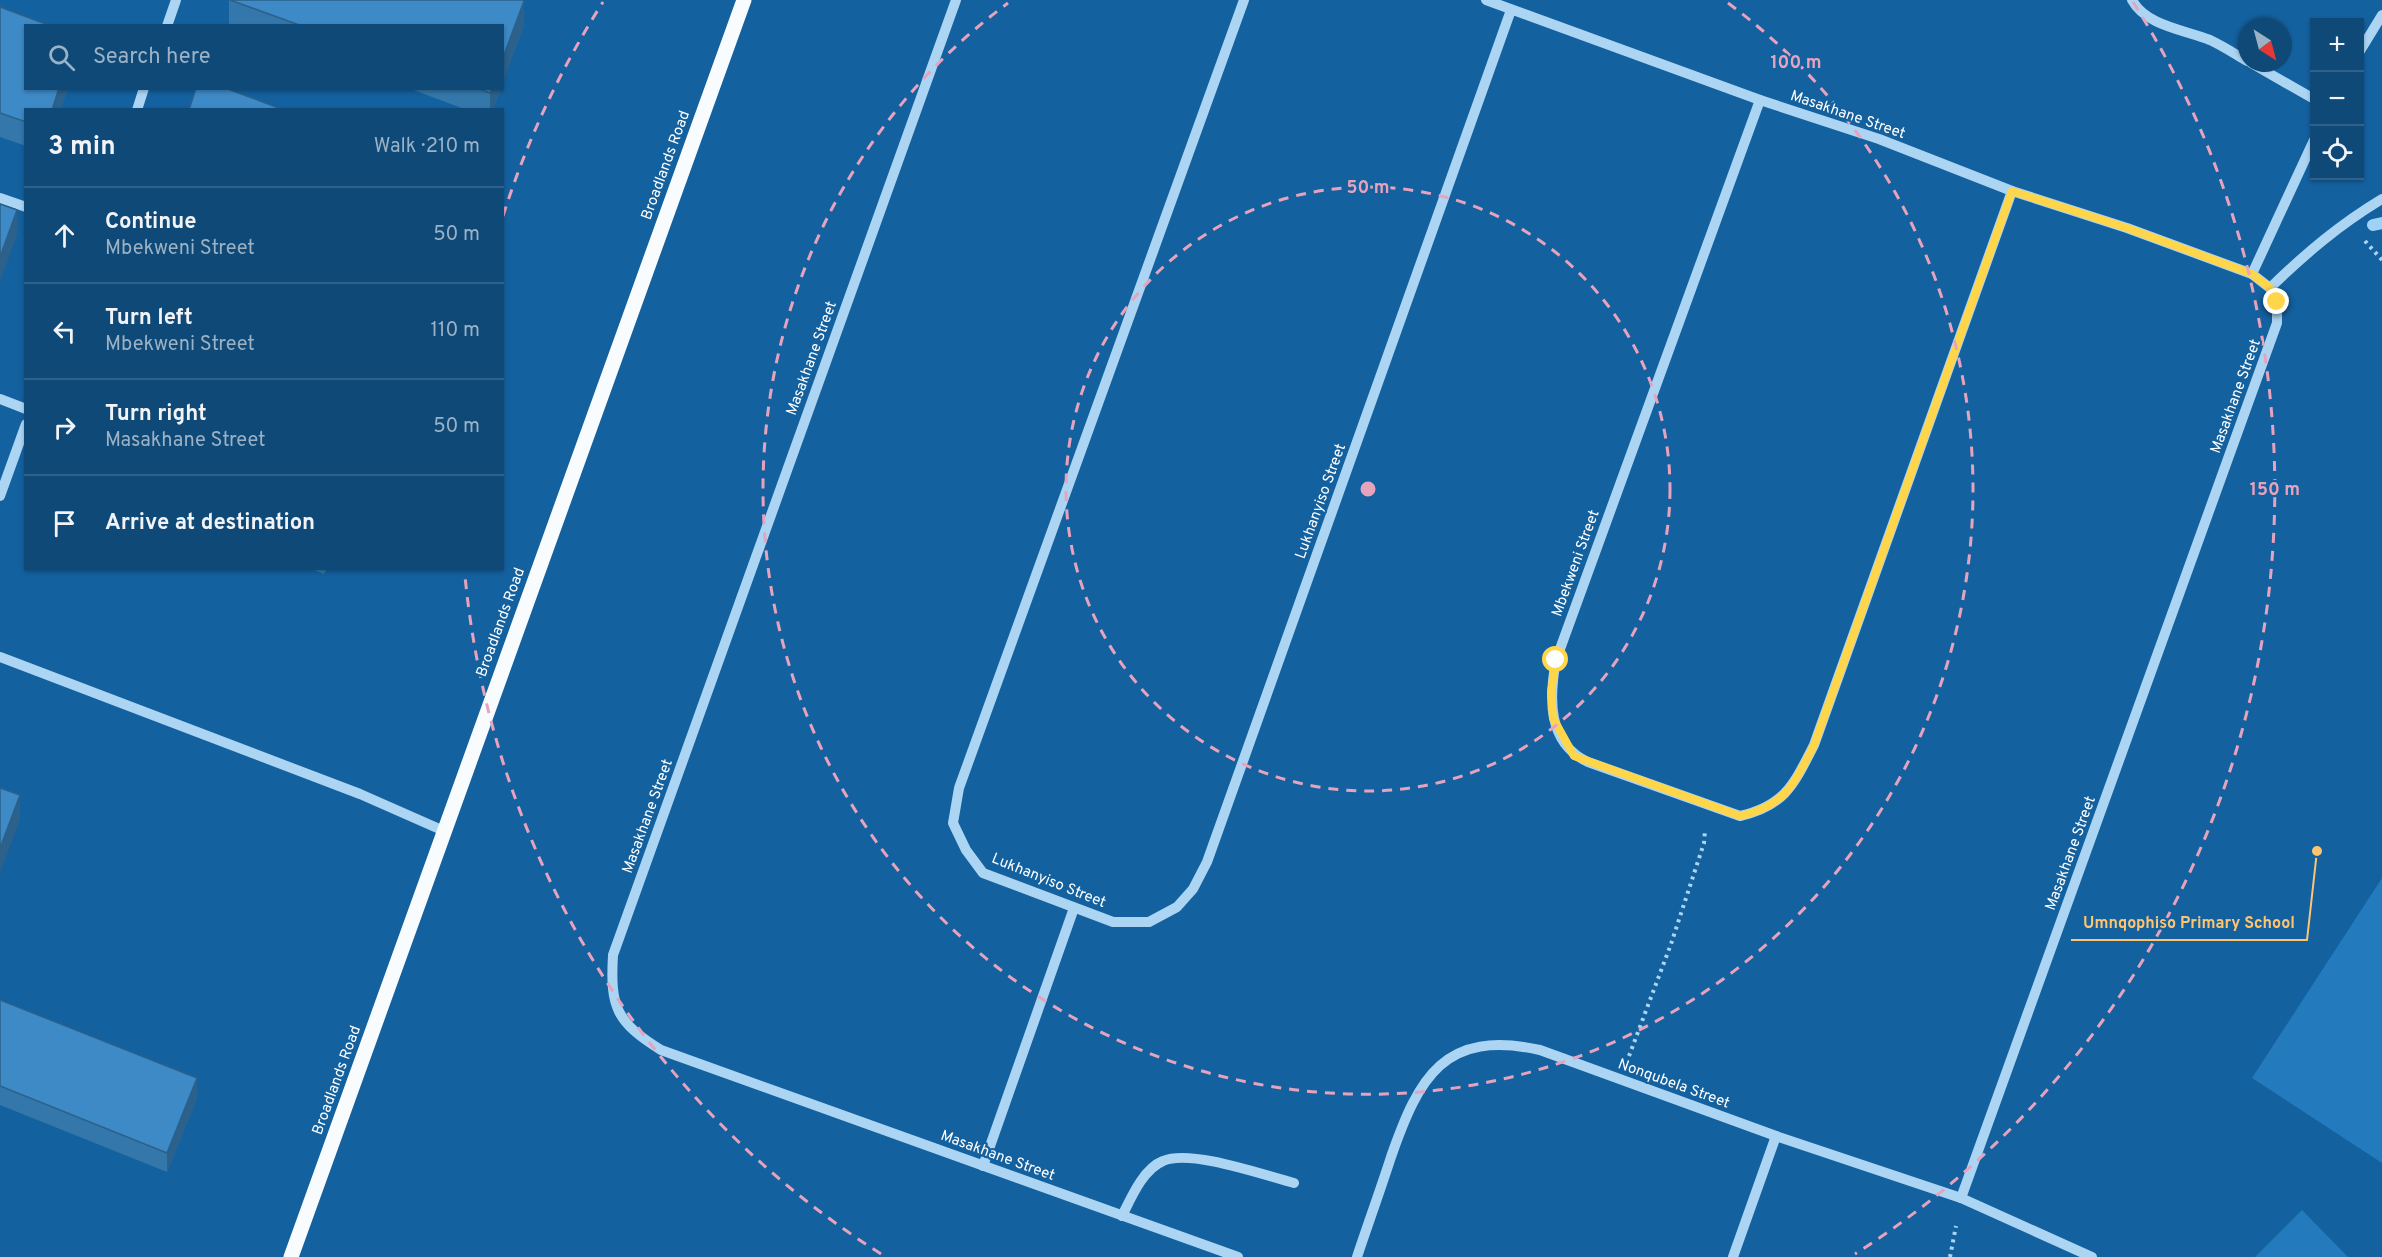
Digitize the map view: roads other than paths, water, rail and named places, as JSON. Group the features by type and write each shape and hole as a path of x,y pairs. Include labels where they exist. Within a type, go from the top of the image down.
{"main road":[{"name":"Broadlands Road","path":"291,1257 744,0"}],"street":[{"path":"168,24 176,0"},
{"name":"Masakhane Street","path":"956,0 613,955 611,985 613,1000 624,1021 638,1036 661,1050 1238,1257"},
{"name":"Lukhanyiso Street","path":"1244,0 959,788 953,823 966,849 983,873 1113,922 1149,922 1177,907 1193,889 1207,862 1511,10"},
{"name":"Masakhane Street","path":"1486,0 1760,100 1879,139 2012,191 2127,228 2252,274 2270,288 2277,302 2277,323 1961,1198"},
{"path":"2132,0 2136,7 2147,16 2211,41 2238,56"},
{"path":"2364,44 2382,15"},
{"path":"2267,72 2310,97"},
{"path":"138,108 143,90"},
{"name":"Mbekweni Street","path":"1760,100 1556,660 1551,692 1553,718 1574,756 1709,806 1740,816 1761,811 1779,800 1796,778 1814,745 2012,191"},
{"path":"2252,274 2310,150"},
{"path":"0,198 24,206"},
{"path":"2270,288 2328,235 2382,199"},
{"path":"0,399 24,408"},
{"path":"0,496 24,429"},
{"path":"0,657 360,794 444,831"},
{"path":"983,1166 1074,908"},
{"name":"Nonqubela Street","path":"1357,1257 1405,1117 1423,1084 1438,1065 1464,1050 1487,1045 1514,1044 1540,1050 1776,1136 1961,1198 2092,1257"},
{"path":"1733,1257 1776,1136"},
{"path":"1122,1216 1138,1183 1161,1161 1180,1157 1203,1160 1294,1183"}],"waterway":[{"path":"2373,225 2382,223"}],"place":[{"name":"Umnqophiso Primary School","path":"2317,851"}]}
